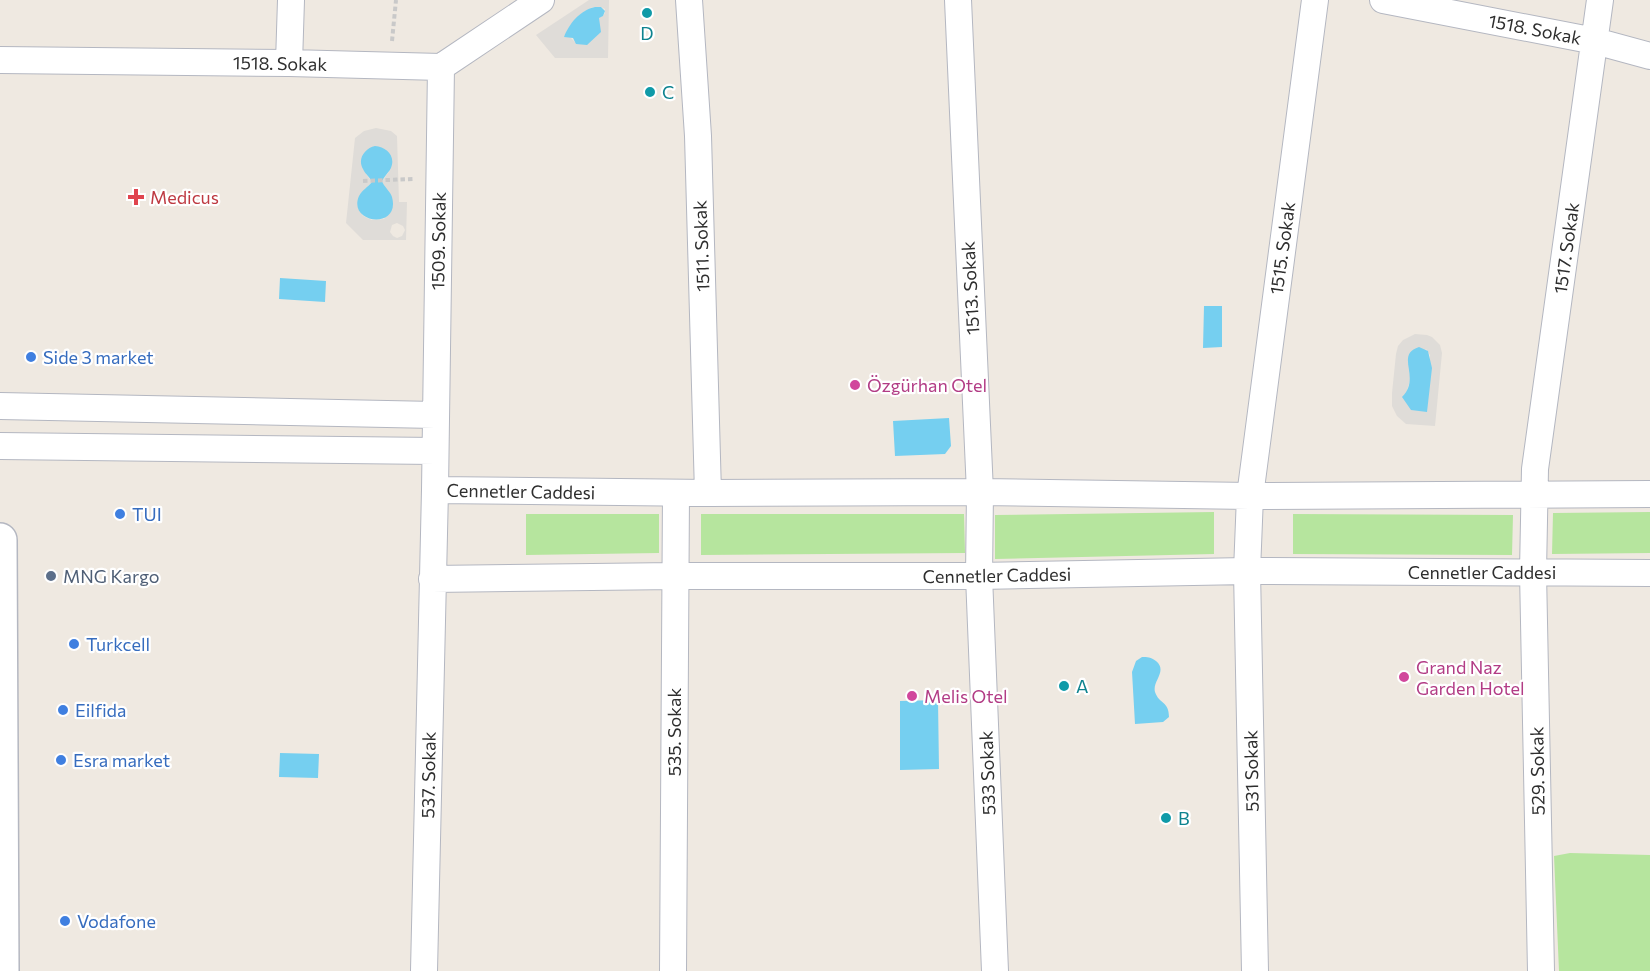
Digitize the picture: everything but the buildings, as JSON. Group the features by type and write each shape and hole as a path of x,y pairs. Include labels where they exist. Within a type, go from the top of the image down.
{"main road":[{"path":"0,540 2,971"}],"street":[{"path":"289,63 291,0"},
{"path":"441,67 541,0"},
{"name":"1511. Sokak","path":"689,0 698,136 708,493"},
{"name":"1513. Sokak","path":"958,0 980,492 979,576"},
{"name":"1515. Sokak","path":"1248,571 1250,496 1315,0"},
{"name":"1518. Sokak","path":"1383,0 1594,41 1650,56"},
{"name":"1517. Sokak","path":"1533,572 1535,469 1600,0"},
{"name":"1518. Sokak","path":"0,60 441,67"},
{"name":"1509. Sokak","path":"435,415 441,67"},
{"path":"0,406 435,415"},
{"name":"Cennetler Caddesi","path":"435,415 432,579 979,576 1248,571 1650,573"},
{"path":"0,447 435,451"},
{"name":"Cennetler Caddesi","path":"435,490 676,493 980,492 1250,496 1650,494"},
{"name":"535. Sokak","path":"673,971 676,493"},
{"name":"531 Sokak","path":"1248,571 1255,971"},
{"name":"529. Sokak","path":"1533,572 1541,971"},
{"name":"533 Sokak","path":"979,576 995,971"},
{"name":"537. Sokak","path":"424,971 432,579"}],"path":[{"path":"390,65 396,0"},
{"path":"363,182 389,181"}],"green space":[{"path":"1214,512 1214,554 995,559 995,515"},
{"path":"1650,512 1650,553 1552,554 1553,513"},
{"path":"526,514 659,514 659,553 526,555"},
{"path":"701,514 964,514 965,553 701,555"},
{"path":"1293,514 1513,515 1512,555 1293,554"},
{"path":"1570,853 1650,855 1650,971 1559,971 1554,856"}],"shaded area":[{"path":"589,0 609,0 608,58 555,58 536,35","holes":["590,8 605,9 603,16 599,17 575,42 570,37 564,37 569,27 581,14"]},
{"path":"376,128 391,131 397,136 399,202 407,202 406,240 363,240 346,223 355,138 364,131","holes":["391,169 382,181 392,210 384,219 367,218 362,215 361,193 372,182 366,174","397,223 405,230 402,236 397,238 390,232 392,225"]},
{"path":"1415,334 1427,335 1440,345 1442,353 1435,426 1406,424 1397,416 1392,406 1396,354 1403,340","holes":["1426,349 1430,355 1430,365 1406,393 1410,381 1410,368"]}],"water":[{"path":"595,7 601,7 605,11 599,18 601,32 587,45 576,44 573,38 564,37 576,18"},
{"path":"375,146 387,151 392,161 390,170 382,181 392,197 393,208 389,215 382,219 367,217 360,213 357,205 360,194 372,182 363,169 361,161 365,152"},
{"path":"280,278 326,281 325,302 279,299"},
{"path":"1204,306 1222,306 1222,347 1203,348"},
{"path":"1419,347 1428,351 1432,368 1427,412 1411,410 1402,397 1410,382 1409,355"},
{"path":"949,418 951,446 945,454 895,456 893,421"},
{"path":"1142,657 1152,659 1159,665 1160,672 1155,692 1169,712 1169,717 1163,722 1135,724 1132,672 1136,661"},
{"path":"938,700 939,769 900,770 900,701"},
{"path":"280,753 319,754 318,778 279,777"}],"place":[{"name":"D","path":"647,13"},
{"name":"C","path":"650,92"},
{"name":"Medicus","path":"136,197"},
{"name":"Side 3 market","path":"31,357"},
{"name":"Özgürhan Otel","path":"855,385"},
{"name":"TUI","path":"120,514"},
{"name":"MNG Kargo","path":"51,576"},
{"name":"Turkcell","path":"74,644"},
{"name":"Grand Naz Garden Hotel","path":"1404,677"},
{"name":"A","path":"1064,686"},
{"name":"Melis Otel","path":"912,696"},
{"name":"Eilfida","path":"63,710"},
{"name":"Esra market","path":"61,760"},
{"name":"B","path":"1166,818"},
{"name":"Vodafone","path":"65,921"}]}
